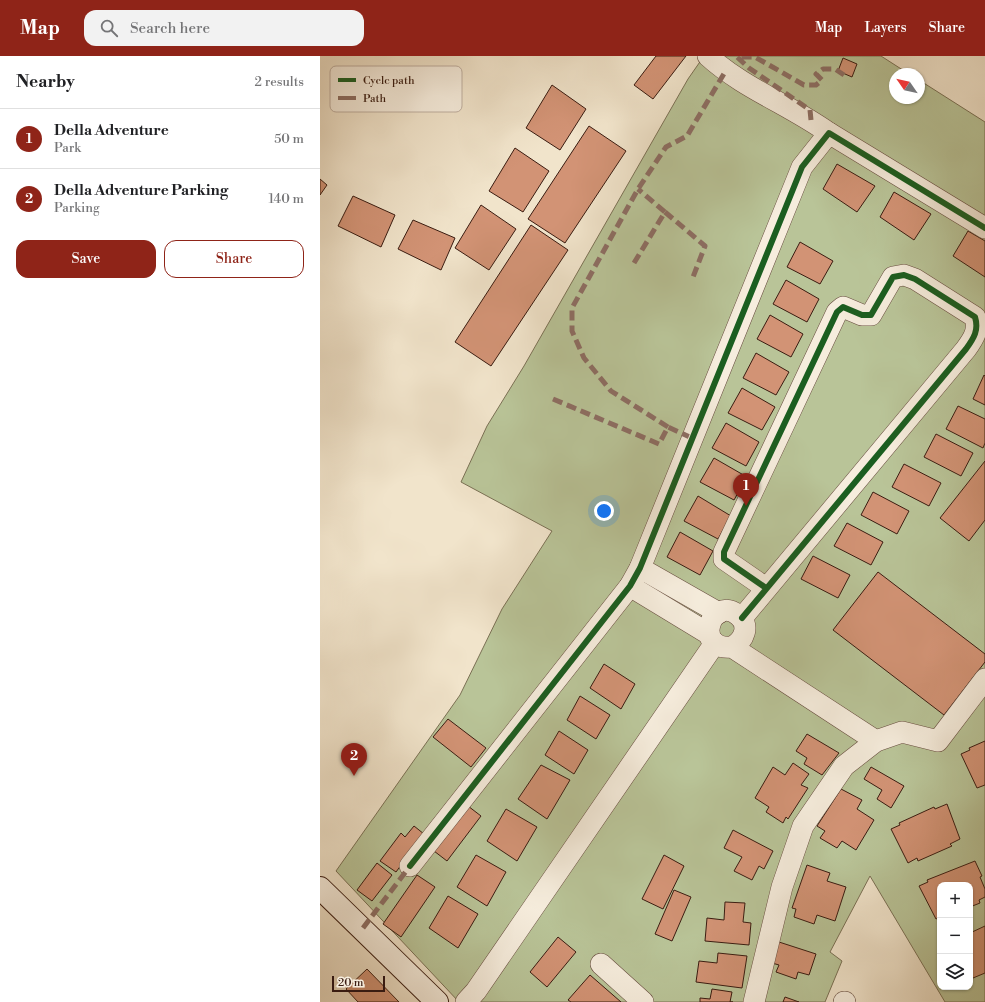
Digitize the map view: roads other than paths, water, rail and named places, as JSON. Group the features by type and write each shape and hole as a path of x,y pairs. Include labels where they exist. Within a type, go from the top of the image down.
{"street":[{"path":"708,56 725,72 811,120 829,133 985,228"},
{"path":"410,866 630,586 640,568 802,167 829,133"},
{"path":"742,618 976,335 978,325 975,317 915,279 904,275 893,277 871,315 862,316 843,307 837,312 724,552 724,559 766,588"},
{"path":"640,568 719,612 731,611 742,618 744,623 744,635 742,641 718,641"},
{"path":"630,586 876,741"},
{"path":"718,641 710,621 719,612"},
{"path":"466,1002 476,991 718,641"},
{"path":"754,1002 782,887 803,826 844,766 876,741 902,732 938,740 985,679"},
{"path":"320,888 437,1002"},
{"path":"601,964 642,1002"}],"place":[{"name":"Della Adventure","path":"746,506"},
{"name":"Della Adventure Parking","path":"354,776"}]}
